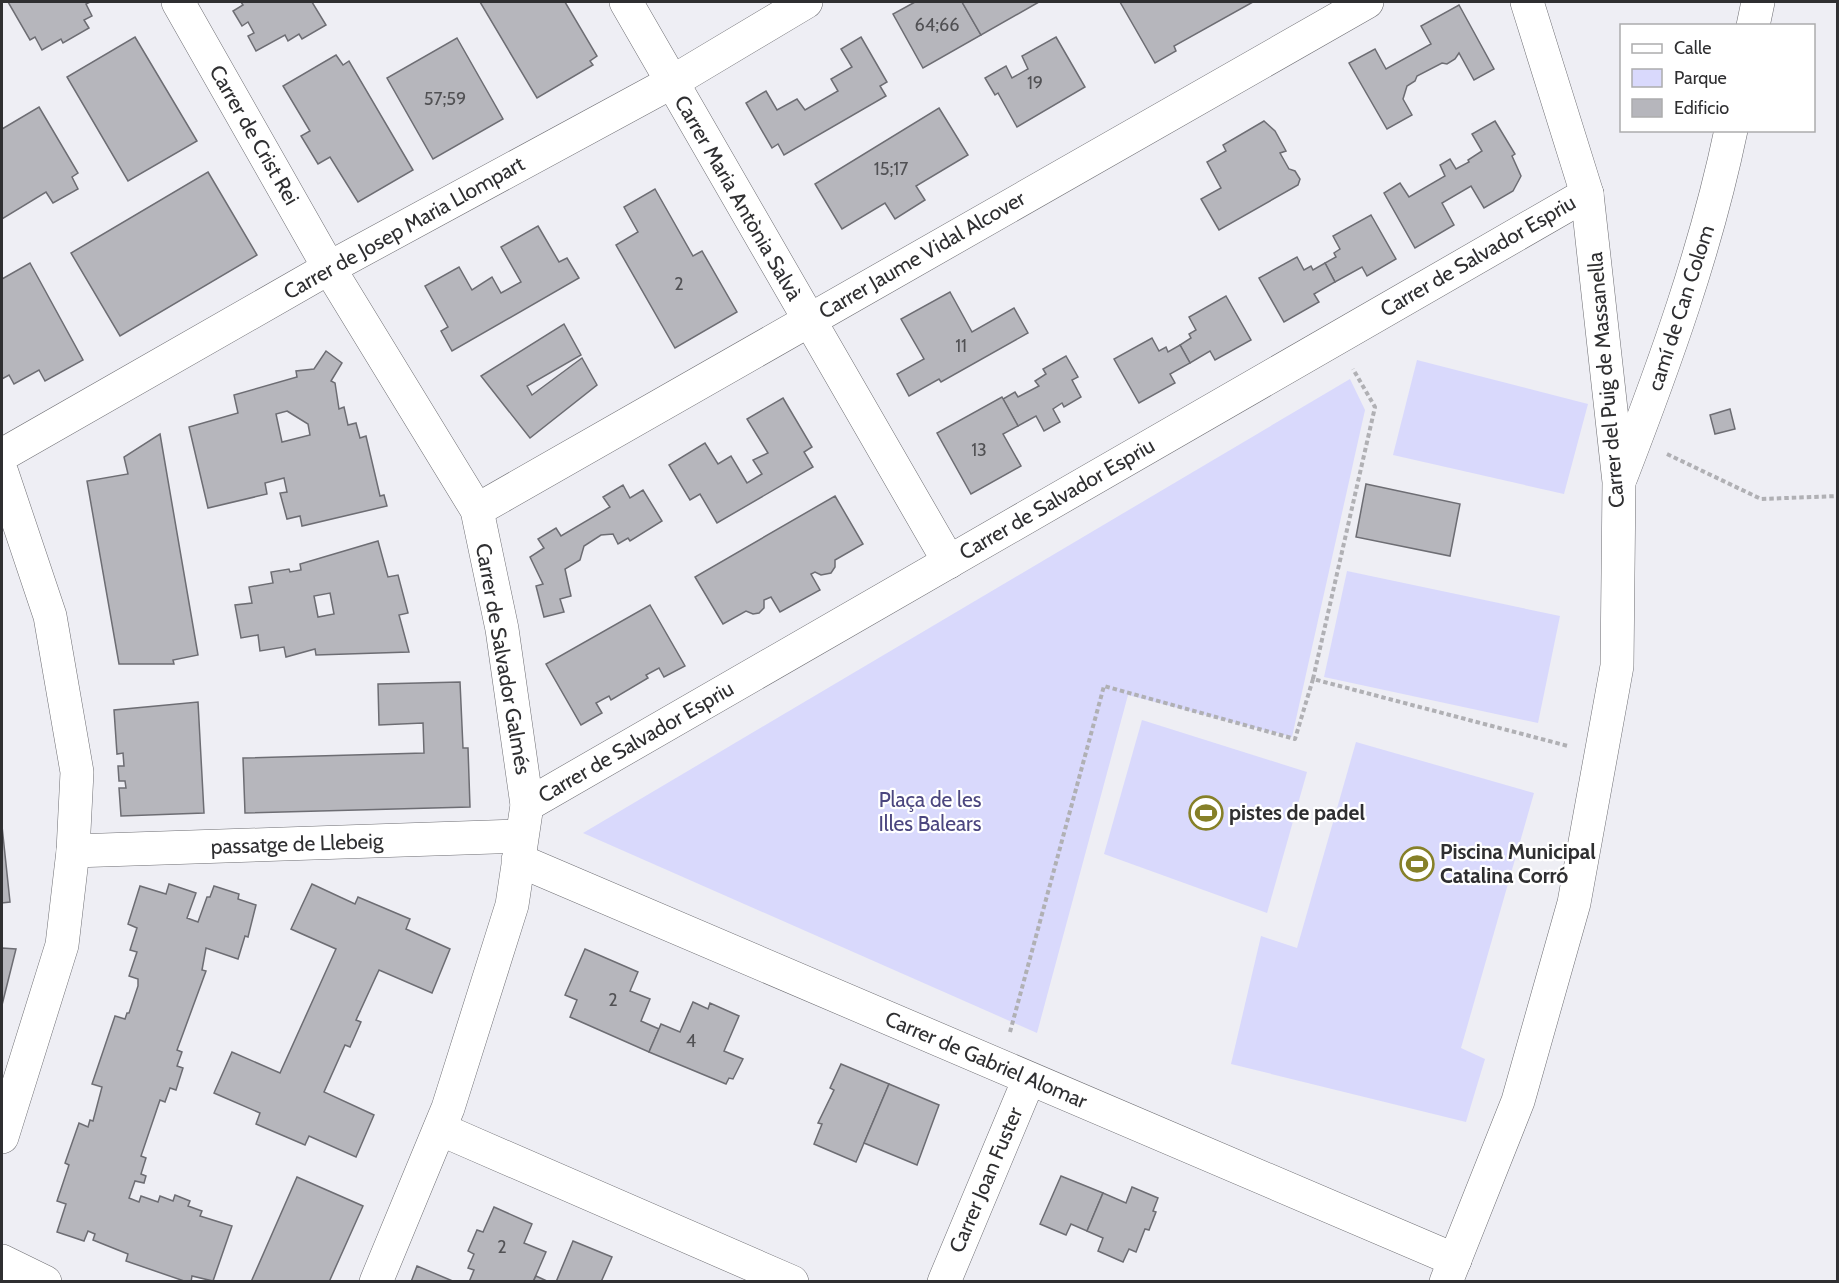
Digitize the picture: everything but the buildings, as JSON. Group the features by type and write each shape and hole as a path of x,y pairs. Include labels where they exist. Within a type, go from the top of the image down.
{"street":[{"name":"Carrer de Crist Rei","path":"178,2 329,268"},
{"name":"Carrer Maria Antònia Salvà","path":"626,2 949,562"},
{"name":"Carrer de Josep Maria Llompart","path":"2,455 329,268 672,82 806,2"},
{"name":"Carrer Jaume Vidal Alcover","path":"477,510 1367,2"},
{"name":"Carrer del Puig de Massanella","path":"1450,1270 1518,1101 1574,903 1617,666 1619,482 1587,194 1527,2"},
{"path":"1753,24 1758,2"},
{"name":"camí de Can Colom","path":"1619,482 1680,322 1719,191 1731,132"},
{"name":"Carrer de Salvador Espriu","path":"522,834 949,562 1587,194"},
{"name":"Carrer de Salvador Galmés","path":"329,268 477,510 502,629 522,834 512,905 440,1129 376,1281"},
{"path":"2,473 50,616 77,772 73,851 62,945 2,1137"},
{"name":"passatge de Llebeig","path":"73,851 522,834"},
{"name":"Carrer de Gabriel Alomar","path":"522,834 1015,1073 1450,1270"},
{"name":"Carrer Joan Fuster","path":"944,1281 1015,1073"},
{"path":"440,1129 792,1281"},
{"path":"2,1261 45,1281"}],"path":[{"path":"1015,1073 1104,686 1295,739 1312,679 1375,406 1336,339"},
{"path":"1639,430 1672,458 1761,499 1838,496"},
{"path":"1312,679 1600,754"}],"green space":[{"path":"1417,360 1588,404 1564,494 1393,455"},
{"name":"Plaça de les Illes Balears","path":"1350,379 1365,410 1292,737 1128,695 1037,1033 583,833"},
{"path":"1347,571 1560,616 1538,723 1324,677"},
{"name":"pistes de padel","path":"1142,720 1307,772 1267,913 1104,854"},
{"name":"Piscina Municipal Catalina Corró","path":"1356,742 1534,793 1461,1048 1485,1059 1466,1122 1231,1064 1261,936 1297,948"}],"place":[{"name":"pistes de padel","path":"1206,813"},
{"name":"Piscina Municipal Catalina Corró","path":"1417,864"}]}
